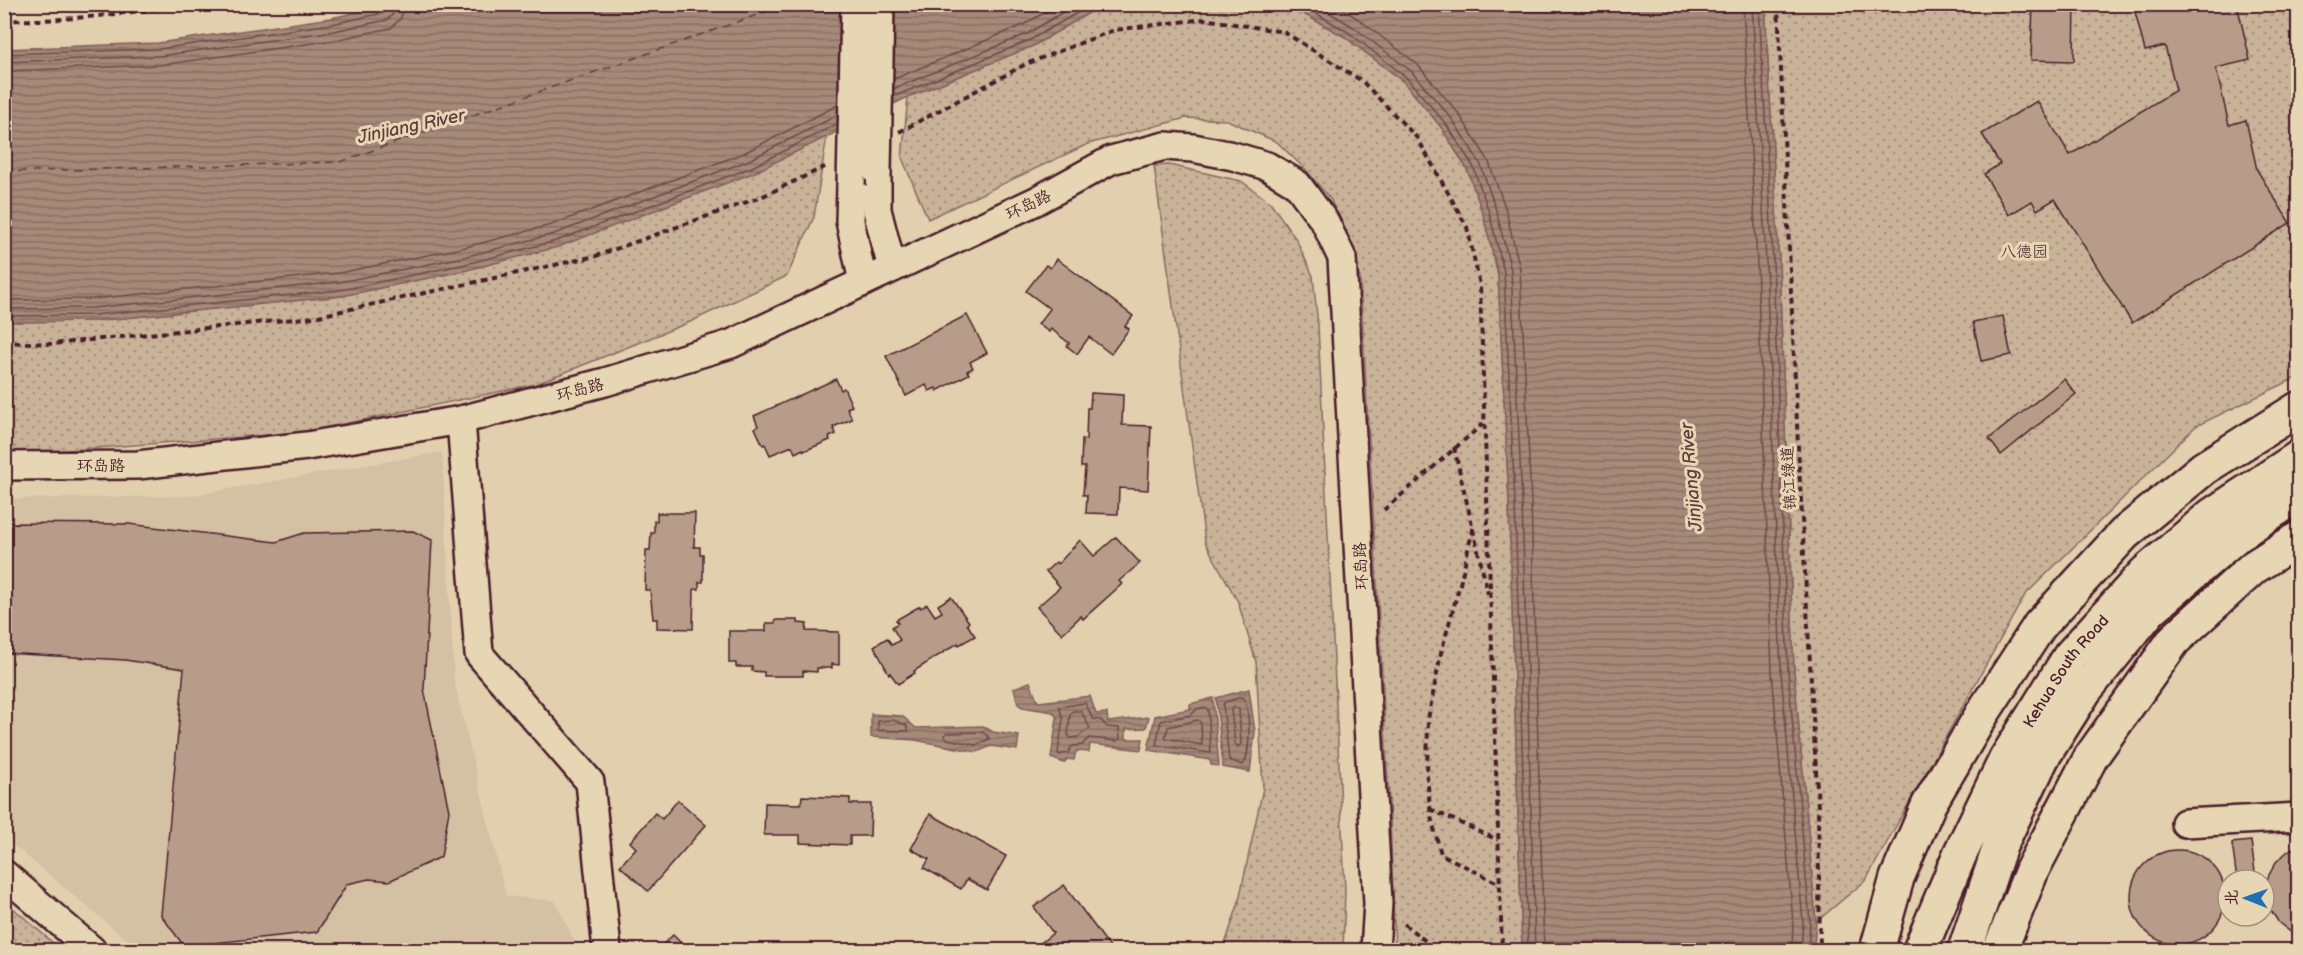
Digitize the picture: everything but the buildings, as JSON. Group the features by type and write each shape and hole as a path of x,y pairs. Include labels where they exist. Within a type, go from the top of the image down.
{"main road":[{"path":"1877,951 1897,878 1929,804 1982,714 2040,625 2124,534 2204,468 2298,409"},
{"name":"Kehua South Road","path":"1920,950 1960,854 2006,759 2070,656 2145,573 2204,522 2298,458"},
{"name":"Kehua South Road","path":"1965,951 2000,846 2042,758 2085,690 2150,610 2237,535 2298,495"},
{"path":"2000,951 2032,870 2091,757 2174,640 2254,567 2298,539"}],"street":[{"path":"855,4 850,221 863,282"},
{"path":"880,4 877,210 892,268"},
{"name":"环岛路","path":"4,466 138,465 307,446 461,420 605,382 731,344 1036,201 1111,160 1165,146 1203,150 1267,166 1297,184 1325,222 1342,258 1378,903 1375,951"},
{"path":"461,420 479,654 590,782 607,951"},
{"path":"2185,823 2298,817"},
{"path":"4,874 92,951"}],"path":[{"path":"4,20 27,21 149,10 188,4"},
{"name":"锦江绿道","path":"1778,4 1818,807 1820,951"},
{"path":"897,133 1026,64 1114,30 1204,19 1284,32 1362,81 1418,140 1467,227 1480,285 1502,951"},
{"path":"4,342 52,344 314,317 596,256 760,197 834,163"},
{"path":"1384,510 1484,423"},
{"path":"1454,447 1490,604"},
{"path":"1473,528 1441,653 1428,719 1426,777 1430,808 1442,854 1500,884"},
{"path":"1430,808 1498,840"},
{"path":"1404,924 1437,951"}],"shaded area":[{"path":"442,452 454,681 506,896 555,901 579,950 139,950 5,838 4,499 188,496"}],"green space":[{"path":"1273,4 1295,9 1345,37 1403,81 1441,127 1467,169 1483,214 1498,274 1509,503 1522,950 1395,950 1390,818 1360,278 1331,200 1307,171 1277,142 1227,120 1186,118 1088,144 928,219 902,158 908,97 1033,46 1092,11 1130,5"},
{"name":"八德园","path":"1765,5 2298,5 2298,377 2196,426 2025,595 1866,880 1816,922 1794,671 1779,262"},
{"path":"827,136 814,217 787,276 690,322 536,384 305,432 43,452 5,451 5,322 94,321 342,296 467,270 753,173"},
{"path":"1169,165 1241,181 1271,203 1296,239 1313,276 1318,326 1345,891 1343,950 1223,950 1238,905 1263,788 1256,662 1238,602 1205,542 1154,166"},
{"path":"5,901 61,950 5,950"}],"water":[{"name":"Jinjiang River","path":"395,4 1130,5 1092,11 1033,46 908,97 753,173 558,247 467,270 342,296 94,321 5,322 4,49 158,43 331,18"},
{"name":"Jinjiang River","path":"1273,5 1765,5 1779,262 1794,671 1816,922 1814,950 1522,950 1509,503 1498,274 1483,214 1467,169 1441,127 1403,81 1345,37 1295,9"},
{"path":"1030,682 1038,702 1090,696 1096,714 1107,713 1108,722 1149,717 1146,728 1126,729 1126,739 1143,739 1141,750 1090,744 1089,752 1076,751 1074,760 1067,759 1064,763 1051,758 1057,718 1053,712 1022,707 1018,704 1014,688"},
{"path":"1249,689 1255,732 1250,772 1223,767 1216,698"},
{"path":"1213,698 1219,766 1211,765 1210,760 1148,750 1155,716 1190,709 1190,704"},
{"path":"871,714 902,716 916,728 983,726 993,732 1019,736 1017,750 991,746 977,752 915,740 871,737"}],"ferry route":[{"path":"4,172 340,162 788,4"}]}
